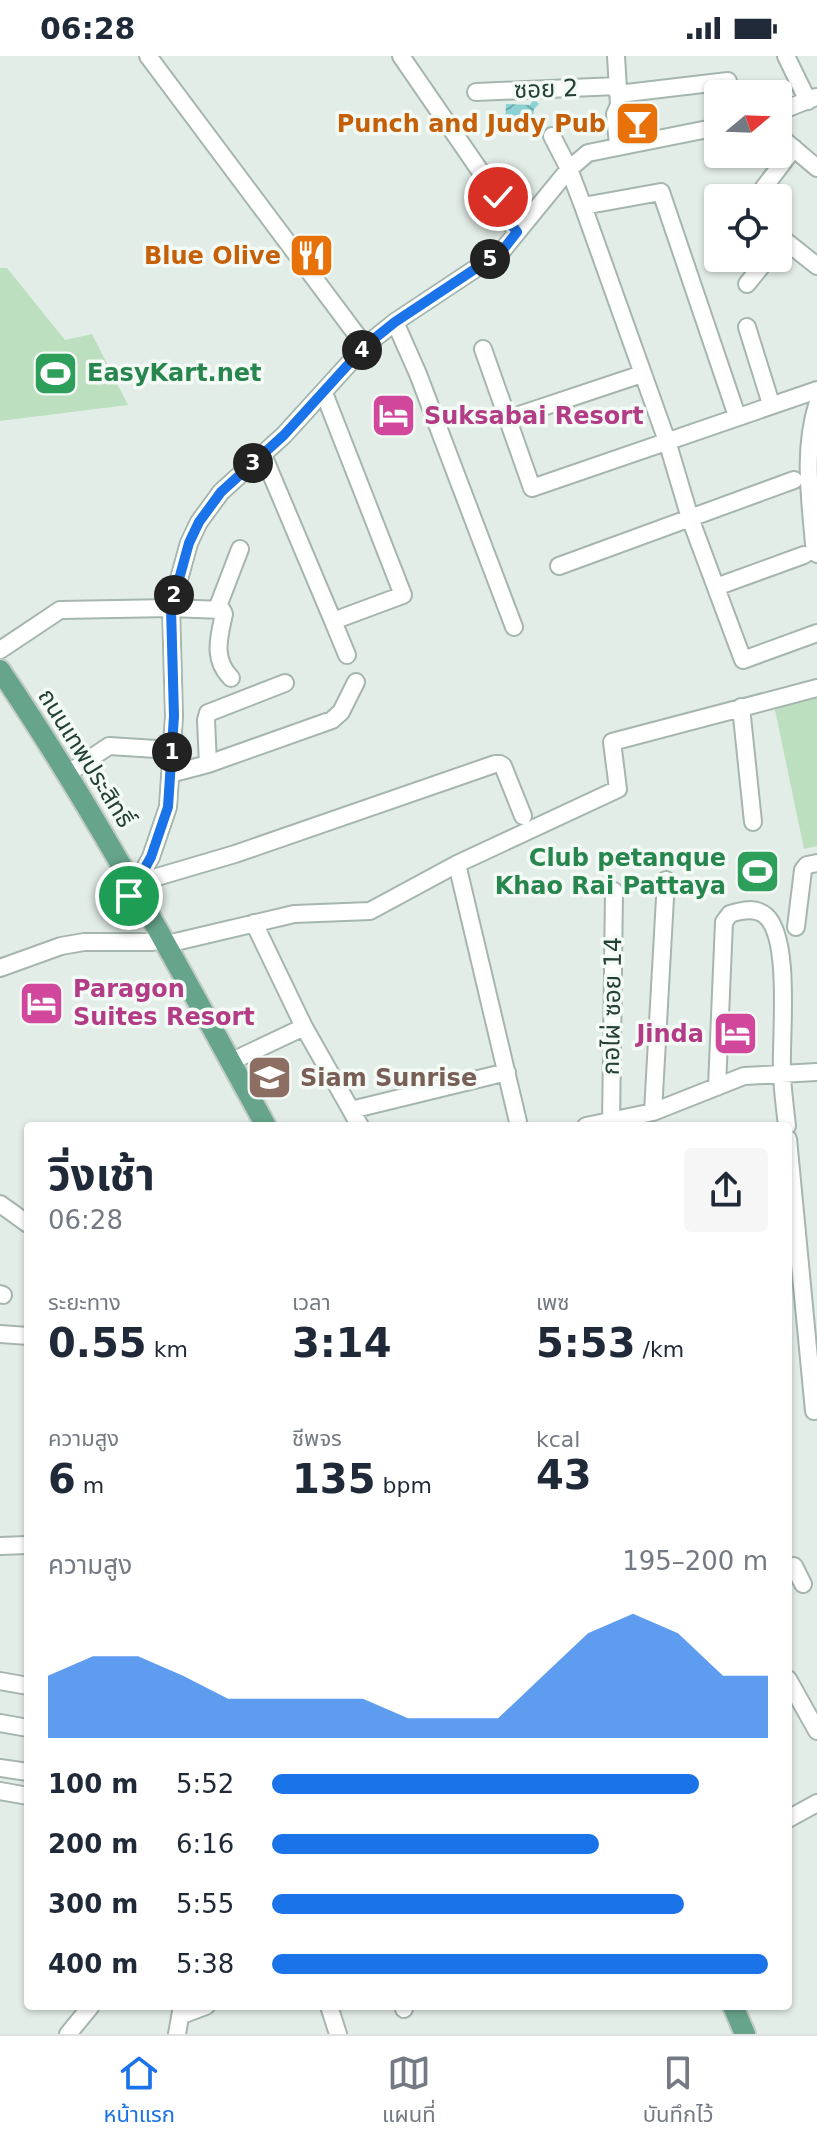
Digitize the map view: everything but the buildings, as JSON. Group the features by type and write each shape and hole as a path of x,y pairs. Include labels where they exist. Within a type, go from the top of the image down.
{"main road":[{"name":"ถนนเทพประสิทธิ์","path":"0,670 134,885 248,1122"},
{"name":"ถนนเทพประสิทธิ์","path":"0,692 57,780 134,885"},
{"name":"ถนนเทพประสิทธิ์","path":"160,943 264,1122"},
{"path":"722,2010 732,2034"},
{"path":"735,2010 745,2034"}],"street":[{"path":"148,56 365,346"},
{"path":"401,56 498,197 511,207 520,228"},
{"path":"616,56 618,95 624,113 623,144"},
{"path":"786,56 813,99 792,107"},
{"name":"ซอย 2","path":"476,92 618,95 704,84"},
{"path":"134,885 151,857 168,807 174,716 171,608 189,543 199,522 221,492 263,455 365,346 395,322 502,251 569,169 588,153 704,130"},
{"path":"552,136 583,206 667,441 690,518 743,660 817,633"},
{"path":"767,184 794,148 817,168"},
{"path":"583,206 661,192 737,416"},
{"path":"792,248 817,266"},
{"path":"747,284 757,272"},
{"path":"395,322 514,627"},
{"path":"747,327 771,404"},
{"path":"483,349 532,488 817,390"},
{"path":"507,419 642,374"},
{"path":"324,393 403,595 333,621"},
{"path":"716,587 811,554 814,544 807,471 817,405"},
{"path":"263,455 347,655"},
{"path":"559,566 794,480"},
{"path":"217,609 240,549"},
{"path":"0,650 60,610 217,609 224,614 217,643 218,653 222,667 231,678"},
{"path":"170,774 208,764 332,720 341,712 356,682"},
{"path":"208,764 208,713 285,683"},
{"path":"0,968 61,946 84,942 160,943 294,914 370,911 457,864 618,789 612,742 817,688"},
{"path":"741,707 753,822"},
{"path":"67,774 109,746 172,750"},
{"path":"134,885 235,854 495,764 503,766 523,816"},
{"path":"796,927 803,870 807,865 817,863"},
{"path":"457,864 518,1122"},
{"path":"653,1112 666,880"},
{"name":"กอไผ่ ซอย 14","path":"611,1122 614,891"},
{"path":"717,1087 724,922 730,914 752,910 769,918 775,931 783,972 782,1075 787,1122"},
{"path":"254,923 304,1027 358,1122"},
{"path":"230,1062 304,1027"},
{"path":"351,1110 507,1072"},
{"path":"618,1122 653,1112 744,1076 817,1072"},
{"path":"792,1181 814,1411"},
{"path":"0,1204 24,1221"},
{"path":"0,1334 24,1336"},
{"path":"0,1546 24,1545"},
{"path":"792,1567 794,1566 803,1584"},
{"path":"0,1681 24,1685"},
{"path":"792,1686 817,1731"},
{"path":"0,1723 24,1727"},
{"path":"0,1768 24,1771"},
{"path":"0,1791 24,1795"},
{"path":"792,1817 817,1803"},
{"path":"68,2034 88,2010"},
{"path":"177,2034 182,2010"},
{"path":"330,2010 338,2034"}],"green space":[{"name":"EasyKart.net","path":"0,268 7,268 65,340 92,334 128,405 0,421"},
{"path":"817,694 817,846 804,849 774,705"}],"water":[{"path":"533,100 539,104 534,109 533,120 505,122 506,104 530,105"}],"place":[{"name":"Punch and Judy Pub","path":"637,124"},
{"name":"Blue Olive","path":"312,256"},
{"name":"EasyKart.net","path":"56,373"},
{"name":"Suksabai Resort","path":"393,416"},
{"name":"Club petanque Khao Rai Pattaya","path":"757,872"},
{"name":"Paragon Suites Resort","path":"42,1003"},
{"name":"Jinda","path":"735,1034"},
{"name":"Siam Sunrise","path":"269,1078"}],"route":[{"path":"129,896 126,892 135,886 151,857 168,807 174,716 171,608 189,543 199,522 221,492 284,435 365,346 395,322 502,251 517,232 503,213 498,197"}]}
